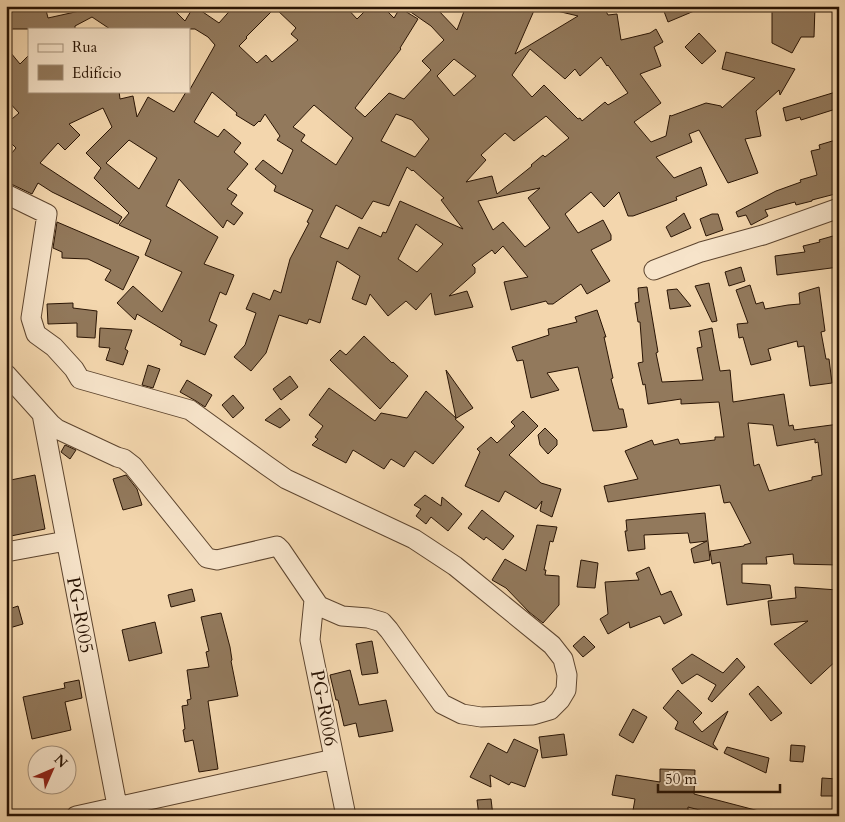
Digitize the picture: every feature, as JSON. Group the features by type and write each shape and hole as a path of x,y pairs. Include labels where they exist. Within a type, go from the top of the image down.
{"street":[{"path":"6,194 46,214 30,318 36,334 54,347 74,369 80,379 190,410 286,479 414,539 455,566 552,645 562,659 567,675 566,690 560,700 550,710 533,715 481,716 462,714 442,704 382,622 368,618 342,616 319,606 277,546 217,560 207,558 133,466 124,459 65,433 51,424 6,374"},
{"path":"654,270 701,252 839,208"},
{"name":"PG-R005","path":"42,414 118,811"},
{"path":"6,552 66,541"},
{"name":"PG-R006","path":"314,600 310,640 346,816"},
{"path":"76,816 118,811 334,759"}],"building":[{"path":"6,6 45,6 48,18 102,6 170,6 185,21 194,6 219,23 234,6 345,6 357,19 370,6 382,6 394,18 400,8 418,19 401,49 355,108 365,117 389,93 404,99 431,70 422,61 444,40 431,26 402,6 433,6 457,30 466,6 490,6 502,11 504,6 536,6 515,54 578,16 557,11 557,6 603,6 608,15 617,14 621,40 650,33 656,29 663,42 654,47 661,66 640,74 661,103 634,122 651,142 666,136 670,115 706,103 721,106 722,108 755,78 722,69 726,52 795,69 780,95 779,90 756,111 761,136 745,139 758,173 728,183 699,130 689,134 692,142 656,157 674,178 701,167 707,185 676,197 677,200 633,216 628,216 619,192 604,207 591,192 565,214 578,233 603,220 611,235 611,240 591,250 610,281 587,294 581,284 553,304 548,304 546,301 511,310 504,282 528,277 503,246 495,254 492,250 472,265 475,268 475,273 449,296 467,291 473,307 435,315 431,293 416,310 406,301 388,316 370,294 366,305 352,299 360,276 337,261 320,323 309,319 307,324 279,315 266,353 251,371 234,357 245,345 256,313 246,309 253,293 270,300 274,290 281,293 290,259 309,223 307,222 313,210 274,191 276,186 255,169 263,160 282,174 293,150 277,140 280,136 265,114 260,122 254,126 236,115 237,113 212,92 194,122 218,137 224,129 241,143 234,152 248,164 227,189 237,195 231,204 243,213 234,225 227,220 223,228 179,179 166,206 218,237 204,264 234,275 226,295 220,292 209,321 217,325 205,355 180,345 182,341 137,314 135,320 117,303 133,286 162,312 182,272 145,255 151,240 119,225 129,213 94,178 101,168 86,153 112,127 103,108 69,124 80,135 65,150 58,143 40,163 122,217 118,224 52,192 38,183 32,194 6,183 6,160 16,148 6,138 12,130 6,124 19,113 6,99 6,47 20,64 28,56 28,92 119,92 120,99 133,96 137,117 148,97 174,112 186,92 190,92 215,45 208,37 195,29 108,28 92,17 75,26 75,28 6,29","holes":["275,8 296,28 291,34 298,40 272,62 266,55 257,63 239,46","530,49 565,79 575,69 580,76 601,57 628,93 608,105 605,102 582,121 544,85 532,97 512,75","454,59 476,76 454,96 437,76","314,105 353,138 336,165 301,141 305,135 293,127","396,114 412,120 429,139 415,157 381,141","546,116 569,138 545,157 543,155 497,194 492,176 466,182 486,160 481,155 505,133 514,141","129,140 157,158 139,189 106,163","407,167 413,170 444,198 441,200 463,229 400,201 386,233 383,232 381,237 359,227 348,249 320,237 336,205 362,219 373,201 389,206","540,188 528,198 550,228 525,247 503,222 493,230 478,201","416,224 443,244 417,272 398,259"]},
{"path":"662,6 706,6 668,22"},
{"path":"772,6 815,6 814,37 801,37 792,53 772,43"},
{"path":"699,33 716,51 702,64 685,47"},
{"path":"839,91 839,108 801,120 800,117 786,121 783,108"},
{"path":"839,139 839,193 796,205 795,202 765,210 768,216 751,225 746,215 738,217 736,212 776,191 801,182 800,180 817,175 811,151 820,149 819,145"},
{"path":"684,213 691,228 671,237 666,227"},
{"path":"712,214 718,214 723,230 706,236 700,219"},
{"path":"57,222 139,257 123,290 105,280 111,270 88,259 62,258 62,252 53,248"},
{"path":"833,236 834,240 839,239 839,267 777,275 775,256 805,252 803,246 820,242 819,240"},
{"path":"741,267 745,281 729,286 725,272"},
{"path":"709,283 717,321 712,322 695,286"},
{"path":"750,285 756,304 763,302 765,309 800,304 799,293 819,287 825,331 821,332 826,359 829,359 832,383 810,386 804,346 798,347 797,341 768,349 771,360 751,365 743,337 739,338 737,324 748,323 736,290"},
{"path":"647,287 662,382 703,380 697,348 702,347 699,331 712,328 720,371 730,370 733,402 784,394 789,426 793,425 794,430 839,424 839,463 835,463 839,490 839,565 794,564 793,554 766,557 767,564 742,564 742,583 770,585 772,598 727,605 720,562 712,564 710,551 744,546 751,543 730,502 724,503 720,485 608,502 604,486 638,479 625,451 652,440 654,445 678,439 680,444 715,440 715,437 724,437 719,402 681,404 681,399 648,404 645,384 643,385 638,363 643,362 640,322 638,322 635,303 639,302 638,288","holes":["748,423 773,425 777,446 815,439 815,443 818,442 822,475 812,477 812,480 769,491 759,464 754,466"]},
{"path":"677,289 691,306 670,309 667,290"},
{"path":"73,303 73,308 97,311 95,338 77,337 77,323 48,324 47,304"},
{"path":"597,310 606,337 604,337 613,378 611,379 619,409 623,409 627,427 593,431 578,367 547,373 559,390 531,398 523,360 517,361 512,347 549,335 548,329 577,322 575,317"},
{"path":"100,328 132,330 125,349 128,351 123,365 106,360 110,348 99,347"},
{"path":"364,336 408,376 380,409 330,360 340,350 346,355"},
{"path":"148,365 160,369 153,388 142,385"},
{"path":"446,370 473,408 455,419 464,427 433,464 415,451 404,467 391,459 384,469 353,450 346,463 312,445 318,439 315,437 323,426 309,415 329,388 375,421 381,413 407,418 426,391 456,418"},
{"path":"290,376 298,387 281,400 273,389"},
{"path":"187,380 212,395 205,407 180,392"},
{"path":"233,395 244,408 233,418 222,405"},
{"path":"280,408 290,420 280,428 265,420"},
{"path":"523,411 538,426 509,455 541,483 561,489 552,517 540,511 542,501 536,509 505,491 499,502 465,486 480,452 477,449 491,437 497,443 515,426 511,422"},
{"path":"545,428 557,440 557,445 548,454 540,445 538,435"},
{"path":"65,445 76,450 70,459 61,452"},
{"path":"35,475 45,529 6,537 6,481"},
{"path":"126,475 137,489 142,505 123,510 113,479"},
{"path":"425,495 441,506 442,497 462,514 448,531 431,517 426,524 416,516 421,509 414,505"},
{"path":"482,510 514,536 503,550 486,537 484,540 468,528"},
{"path":"705,513 710,560 694,563 691,549 707,541 690,543 688,533 644,535 645,549 628,551 625,531 627,531 626,520"},
{"path":"537,525 557,527 553,542 550,541 544,570 546,570 545,575 559,576 559,605 543,623 529,612 506,588 492,580 505,559 526,571"},
{"path":"581,560 598,563 595,588 577,587"},
{"path":"649,567 661,595 671,591 682,615 664,624 660,616 630,628 629,622 608,634 600,619 608,614 605,582 639,580 636,573"},
{"path":"795,587 838,590 839,658 811,684 774,644 808,621 771,625 768,601 796,598"},
{"path":"192,589 195,601 171,607 168,595"},
{"path":"18,606 23,624 6,629 6,610"},
{"path":"221,613 230,647 238,696 208,701 218,769 199,772 193,740 185,742 182,706 188,705 187,700 191,699 187,670 209,667 206,652 209,651 201,617"},
{"path":"155,622 162,653 129,661 122,630"},
{"path":"584,636 595,647 583,657 573,646"},
{"path":"372,641 378,673 362,675 356,644"},
{"path":"692,654 723,673 737,658 745,667 712,702 708,699 716,685 697,674 682,684 672,669"},
{"path":"350,670 359,705 386,700 393,731 359,737 356,723 344,726 330,675"},
{"path":"79,680 82,698 65,702 71,730 32,739 23,697 65,688 64,683"},
{"path":"758,686 782,713 771,721 749,694"},
{"path":"678,690 702,713 693,722 702,732 728,711 713,744 718,750 675,729 678,722 663,708"},
{"path":"633,709 647,717 633,743 619,735"},
{"path":"564,734 567,755 542,758 539,737"},
{"path":"514,739 538,750 525,787 511,782 509,785 490,775 491,787 470,777 488,743 507,753"},
{"path":"791,745 805,746 803,762 790,761"},
{"path":"727,747 769,758 766,773 724,753"},
{"path":"660,769 695,770 694,794 759,811 759,816 722,816 688,807 688,815 632,816 635,799 612,795 616,775 660,782"},
{"path":"822,778 837,779 837,796 821,796"},
{"path":"491,799 493,816 479,816 477,800"}]}
